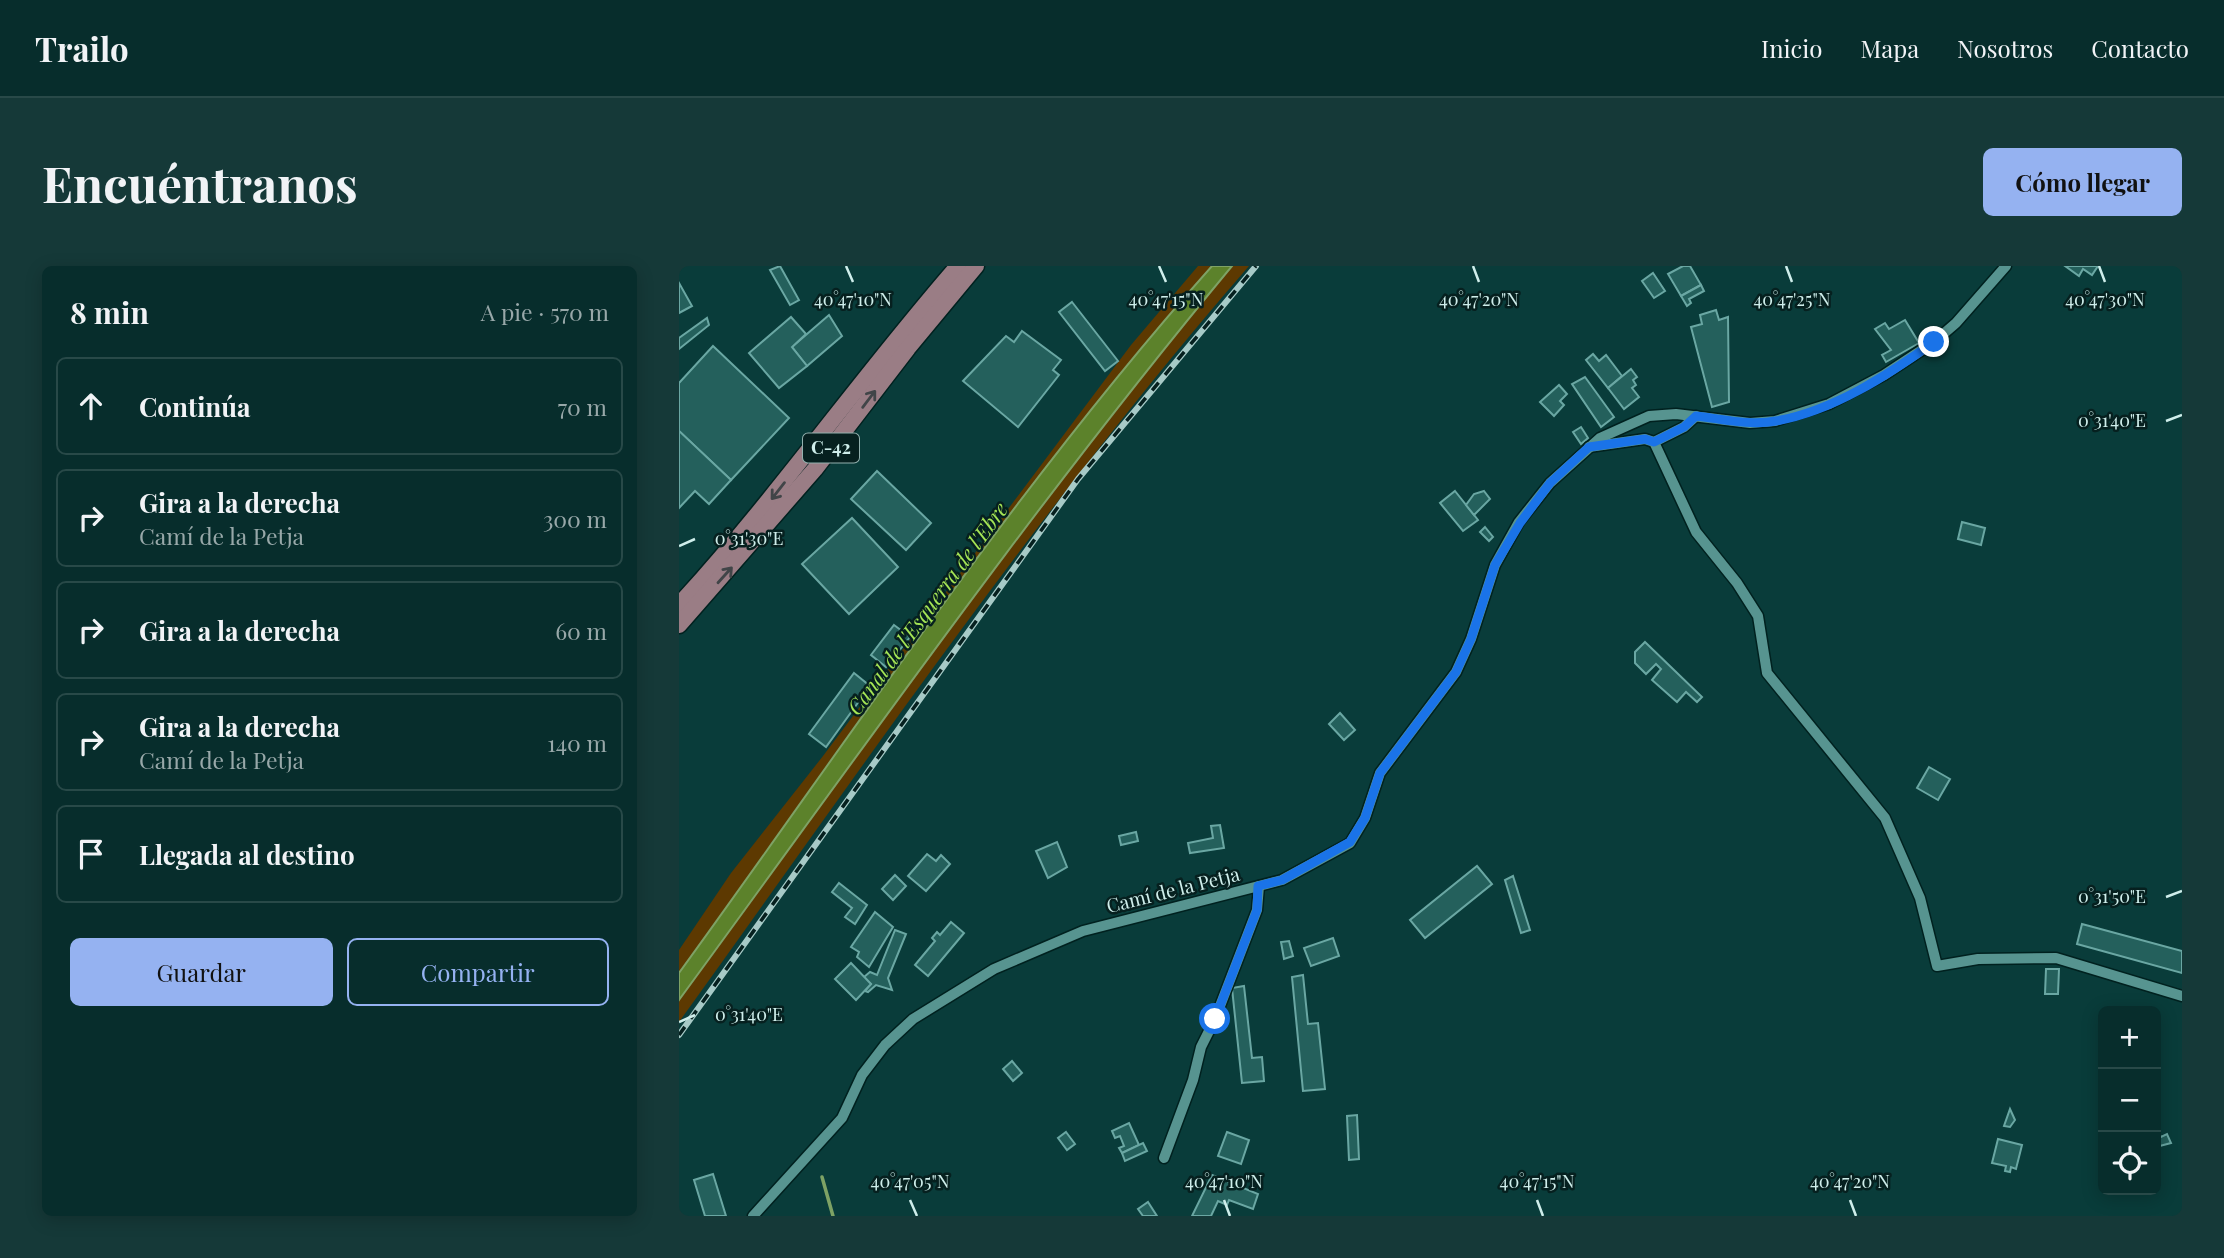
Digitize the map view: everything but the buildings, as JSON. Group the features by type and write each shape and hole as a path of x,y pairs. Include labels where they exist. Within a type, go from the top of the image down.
{"main road":[{"name":"C-42","path":"679,605 744,534 919,311 958,266"},
{"name":"C-42","path":"679,625 815,469 932,317 976,266"}],"street":[{"name":"Camí de la Petja","path":"753,1216 842,1118 862,1075 885,1045 913,1019 994,969 1083,930 1282,880 1350,842 1365,818 1380,773 1456,672 1471,639 1495,565 1520,523 1550,483 1589,447 1621,426 1649,416 1696,416 1750,423 1775,421 1829,404 1884,375 1934,342 1956,323 2006,266"},
{"path":"1589,447 1645,439 1654,442 1684,427 1696,416"},
{"path":"1654,442 1696,532 1737,583 1758,616 1767,673 1885,818 1920,898 1937,966 1979,959 2056,958 2182,996"},
{"path":"1164,1158 1193,1080 1201,1047 1215,1019 1257,910 1258,886"}],"shaded area":[{"path":"1198,266 1212,266 1070,436 1003,524 679,973 679,950 731,873 823,756 1131,345"},
{"path":"1212,266 1232,266 1159,355 1019,537 679,1000 679,973 937,613 1070,436"},
{"path":"1232,266 1249,266 1098,449 1026,543 679,1022 679,1000 882,721 1088,446"}],"waterway":[{"path":"822,1177 833,1216"}],"railway":[{"path":"679,1035 1078,479 1256,266"}],"route":[{"path":"1215,1019 1257,910 1258,886 1282,880 1350,842 1365,818 1380,773 1456,672 1471,639 1495,565 1520,523 1550,483 1582,452 1589,447 1645,439 1654,442 1684,427 1696,416 1750,423 1775,421 1802,414 1829,404 1884,375 1934,342"}],"water label":[{"name":"Canal de l'Esquerra de l'Ebre","path":"928,609"}]}
